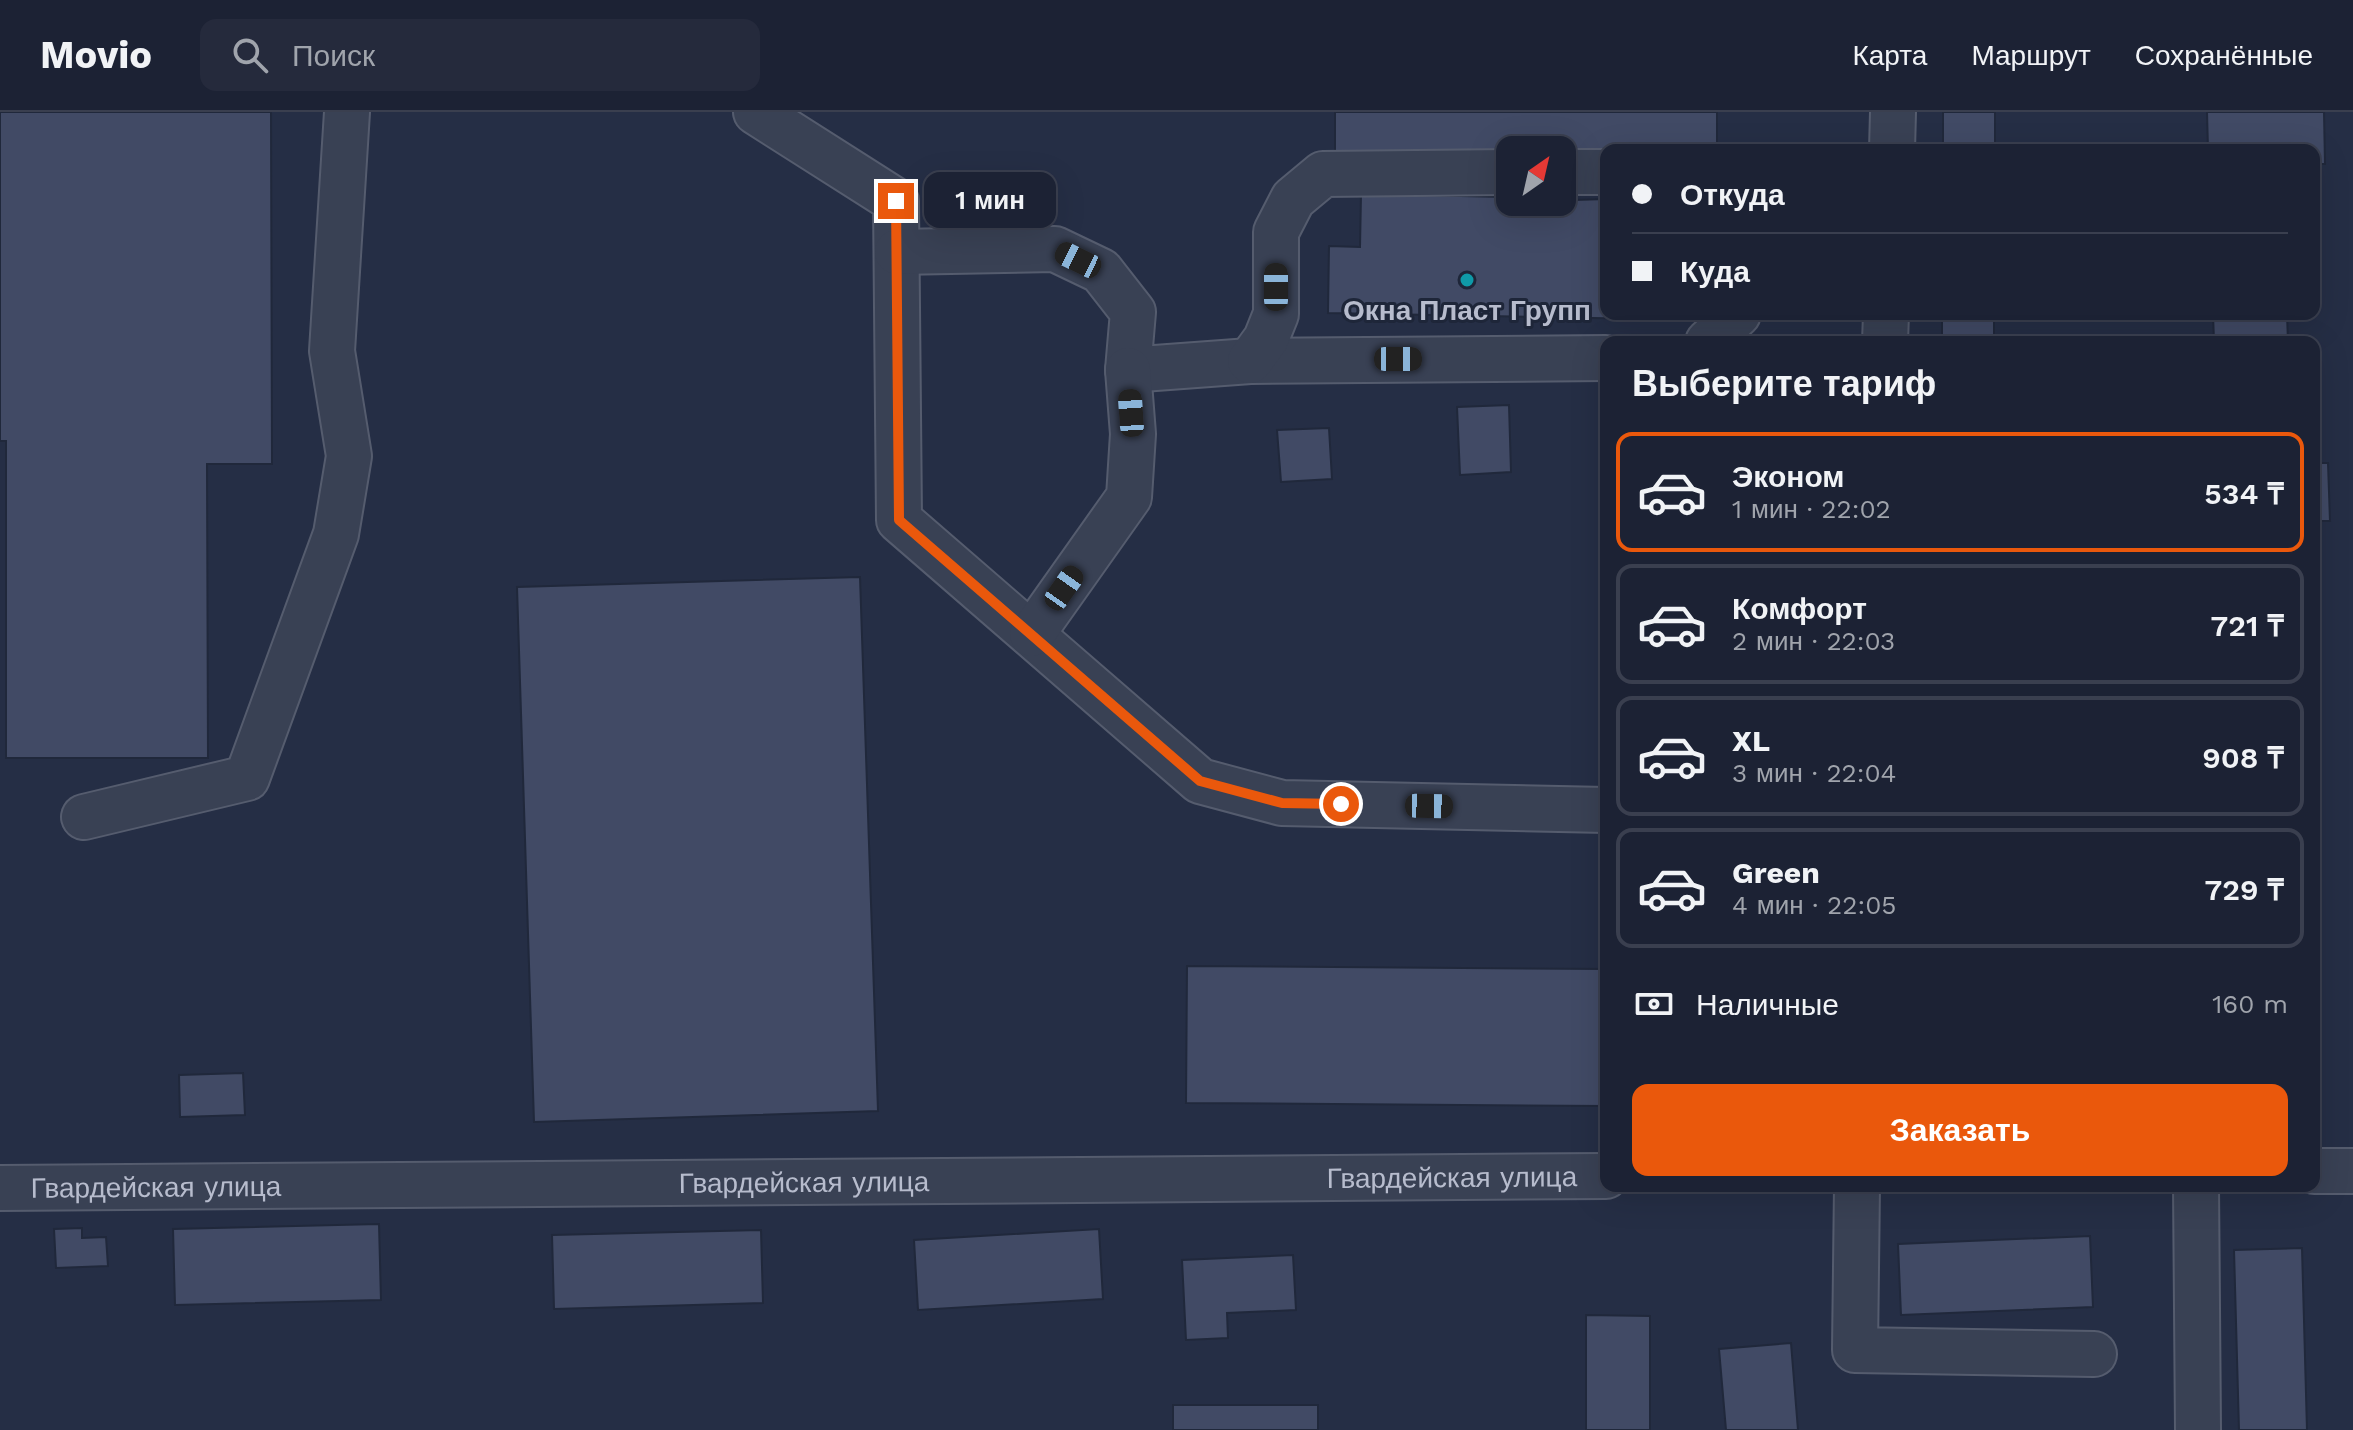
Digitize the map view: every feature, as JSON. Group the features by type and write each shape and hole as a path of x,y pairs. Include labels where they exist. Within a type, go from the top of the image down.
{"street":[{"path":"84,817 247,778 336,534 349,456 332,351 347,112"},
{"path":"756,112 896,201 899,520 1200,781 1282,803 1600,810"},
{"path":"1892,144 1893,112"},
{"path":"1250,361 1266,339 1276,314 1276,232 1293,199 1323,174 1496,172"},
{"path":"1576,172 1600,172"},
{"path":"897,252 1055,249 1101,271 1133,312 1128,370 1133,434 1129,497 1032,634"},
{"path":"1714,336 1732,320"},
{"path":"1128,370 1250,361 1600,358"},
{"path":"2320,1171 2353,1171"},
{"name":"Гвардейская улица","path":"0,1188 1600,1176"},
{"path":"1857,1192 1855,1350 2094,1354"},
{"path":"2196,1192 2198,1430"}],"building":[{"path":"0,112 271,112 272,464 207,464 208,758 6,758 6,441 0,441"},
{"path":"1335,112 1717,112 1717,144 1600,144 1600,150 1576,150 1576,136 1496,136 1496,164 1335,164"},
{"path":"1943,112 1995,112 1995,144 1943,144"},
{"path":"2207,112 2324,112 2325,164 2320,164 2320,144 2208,144"},
{"name":"Окна Пласт Групп","path":"1361,194 1496,197 1496,216 1576,216 1576,200 1600,199 1600,318 1328,313 1329,246 1360,247"},
{"path":"1942,320 1994,320 1994,336 1942,336"},
{"path":"2213,320 2287,320 2288,336 2214,336"},
{"path":"1509,405 1511,472 1460,475 1457,407"},
{"path":"1329,428 1332,479 1281,482 1277,430"},
{"path":"2320,463 2328,463 2330,521 2320,521"},
{"path":"860,577 878,1111 534,1122 517,587"},
{"path":"1187,966 1600,969 1600,1106 1186,1103"},
{"path":"243,1073 245,1115 180,1117 179,1075"},
{"path":"379,1224 381,1300 175,1305 173,1229"},
{"path":"82,1228 82,1238 106,1237 108,1266 56,1268 54,1229"},
{"path":"1099,1229 1103,1299 918,1310 914,1240"},
{"path":"761,1230 763,1303 554,1309 552,1235"},
{"path":"2090,1236 2093,1307 1901,1315 1898,1244"},
{"path":"2302,1248 2307,1430 2239,1430 2234,1250"},
{"path":"1293,1255 1296,1310 1227,1313 1228,1338 1186,1340 1182,1260"},
{"path":"1586,1315 1650,1316 1650,1430 1586,1430"},
{"path":"1791,1343 1798,1430 1726,1430 1719,1349"},
{"path":"1173,1405 1318,1405 1318,1430 1173,1430"}],"place":[{"name":"Окна Пласт Групп","path":"1467,280"}],"route":[{"path":"896,201 899,520 1200,781 1282,803 1341,804"}]}
